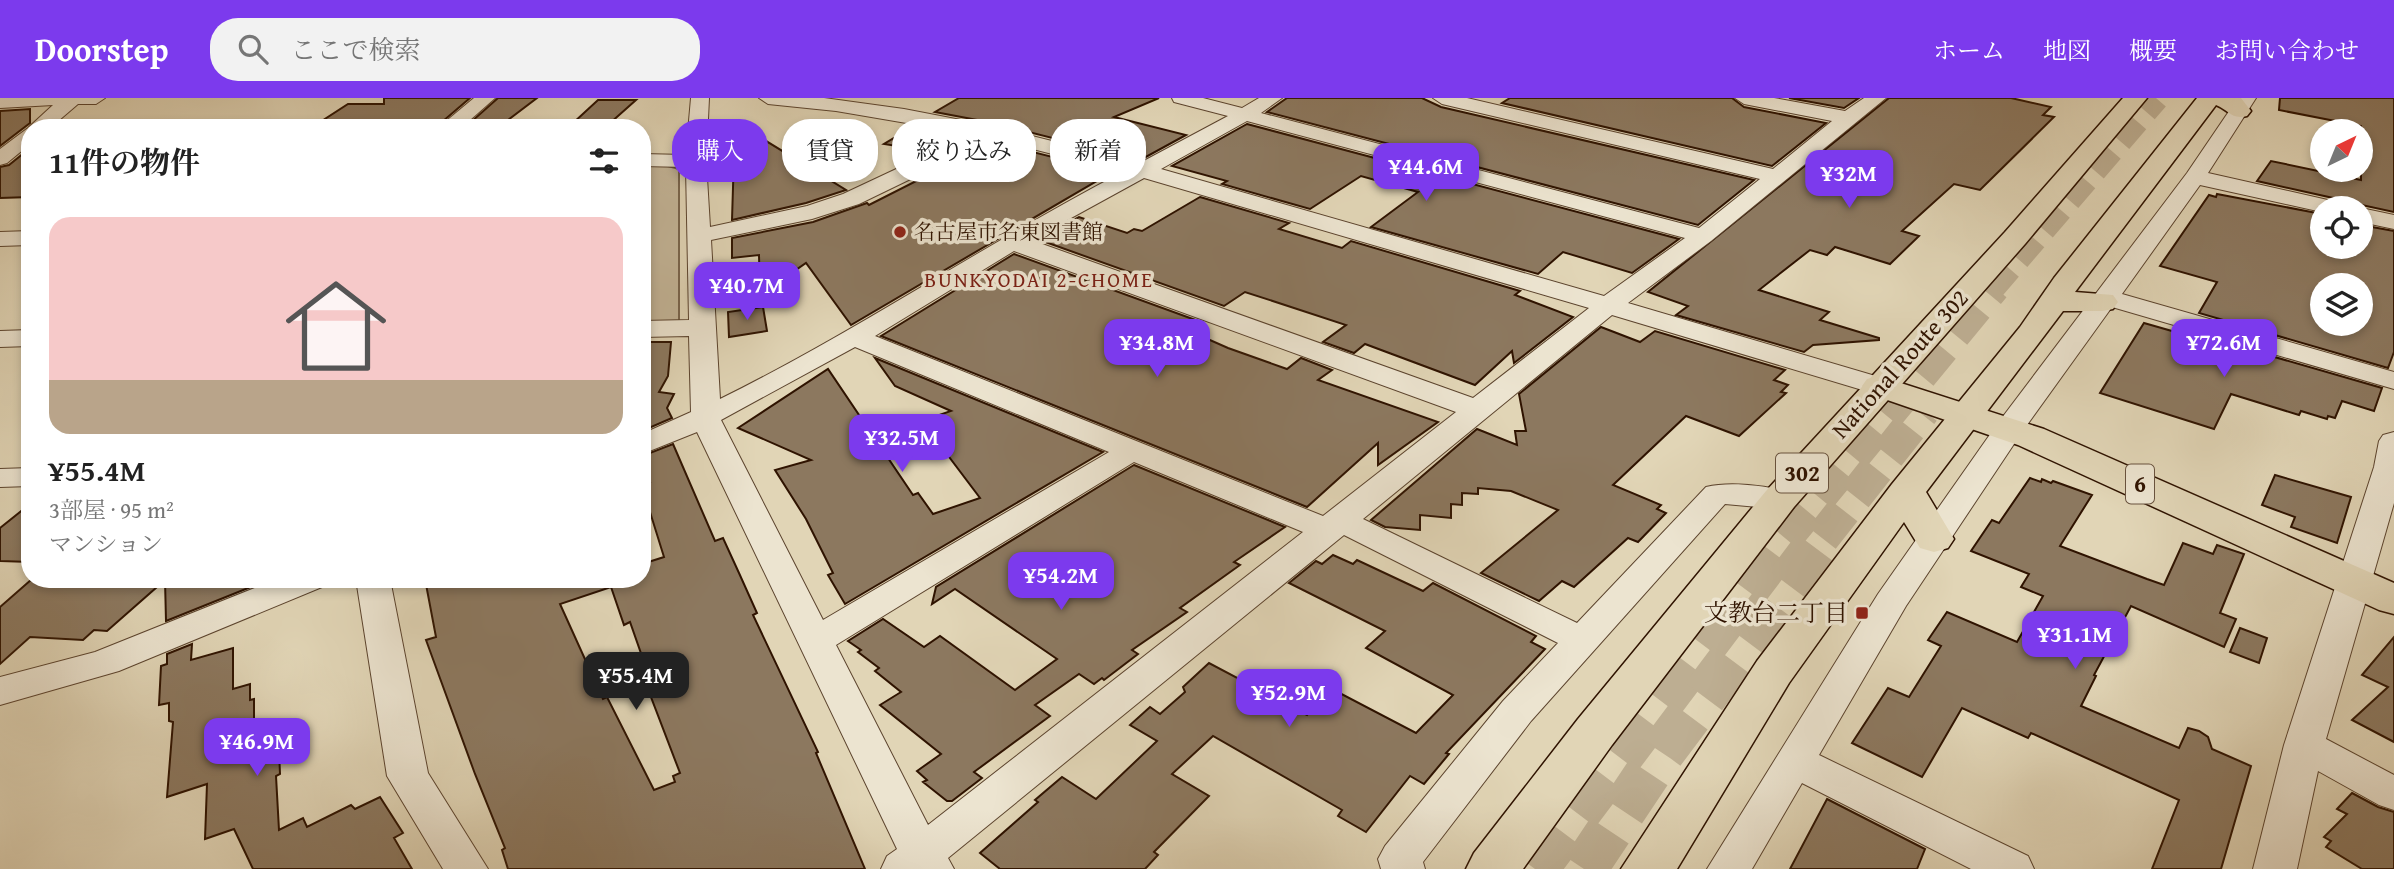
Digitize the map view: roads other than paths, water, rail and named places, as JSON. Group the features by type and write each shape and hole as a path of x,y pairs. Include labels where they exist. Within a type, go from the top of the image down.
{"main road":[{"name":"National Route 302","path":"1493,869 1595,732 1780,499 2015,238 2134,98"},
{"path":"1648,869 1773,672 1906,492 1969,415 2053,301 2228,101"},
{"path":"2053,301 2104,299"},
{"name":"6","path":"1879,386 2009,429 2174,499 2394,600"},
{"path":"1906,492 1934,539"}],"street":[{"path":"0,102 96,98"},
{"path":"459,119 486,98"},
{"path":"699,119 700,98"},
{"path":"768,98 924,119"},
{"path":"1181,98 1703,236"},
{"path":"1146,169 1273,98"},
{"path":"1442,98 1777,176"},
{"path":"1744,98 1848,118"},
{"path":"697,182 705,419 815,641 919,864 1334,525 1609,305 1703,236 1848,118 1877,98"},
{"path":"49,119 73,99"},
{"path":"1729,869 1891,602 2009,429 2195,177 2228,101"},
{"path":"7,164 21,146"},
{"path":"651,160 672,161"},
{"path":"1146,171 1879,386"},
{"path":"2195,177 2310,203"},
{"path":"699,236 812,212 851,199 892,180"},
{"path":"651,440 705,419 1122,182"},
{"path":"2373,218 2394,222"},
{"path":"0,239 21,239"},
{"path":"1013,242 1478,410"},
{"path":"2104,299 2394,381"},
{"path":"651,329 702,328"},
{"path":"852,337 1133,450 1334,525 1582,640"},
{"path":"0,339 21,338"},
{"path":"815,641 1133,450"},
{"path":"2275,869 2304,745 2392,459"},
{"path":"0,478 21,477"},
{"path":"1402,869 1399,859 1517,711 1717,494 1780,499"},
{"path":"0,691 106,662 288,588"},
{"path":"375,588 408,776 466,869"},
{"path":"2304,745 2394,794"},
{"path":"1796,762 2012,869"}],"tunnel":[{"path":"1992,288 2156,98"},
{"path":"1785,538 1993,286"},
{"path":"1822,538 1923,410"},
{"path":"1535,869 1786,536"},
{"path":"1584,869 1662,752 1824,536"}],"place":[{"name":"名古屋市名東図書館","path":"900,232"},
{"name":"文教台二丁目","path":"1862,613"}],"district":[{"name":"BUNKYODAI 2-CHOME","path":"1039,280"}]}
